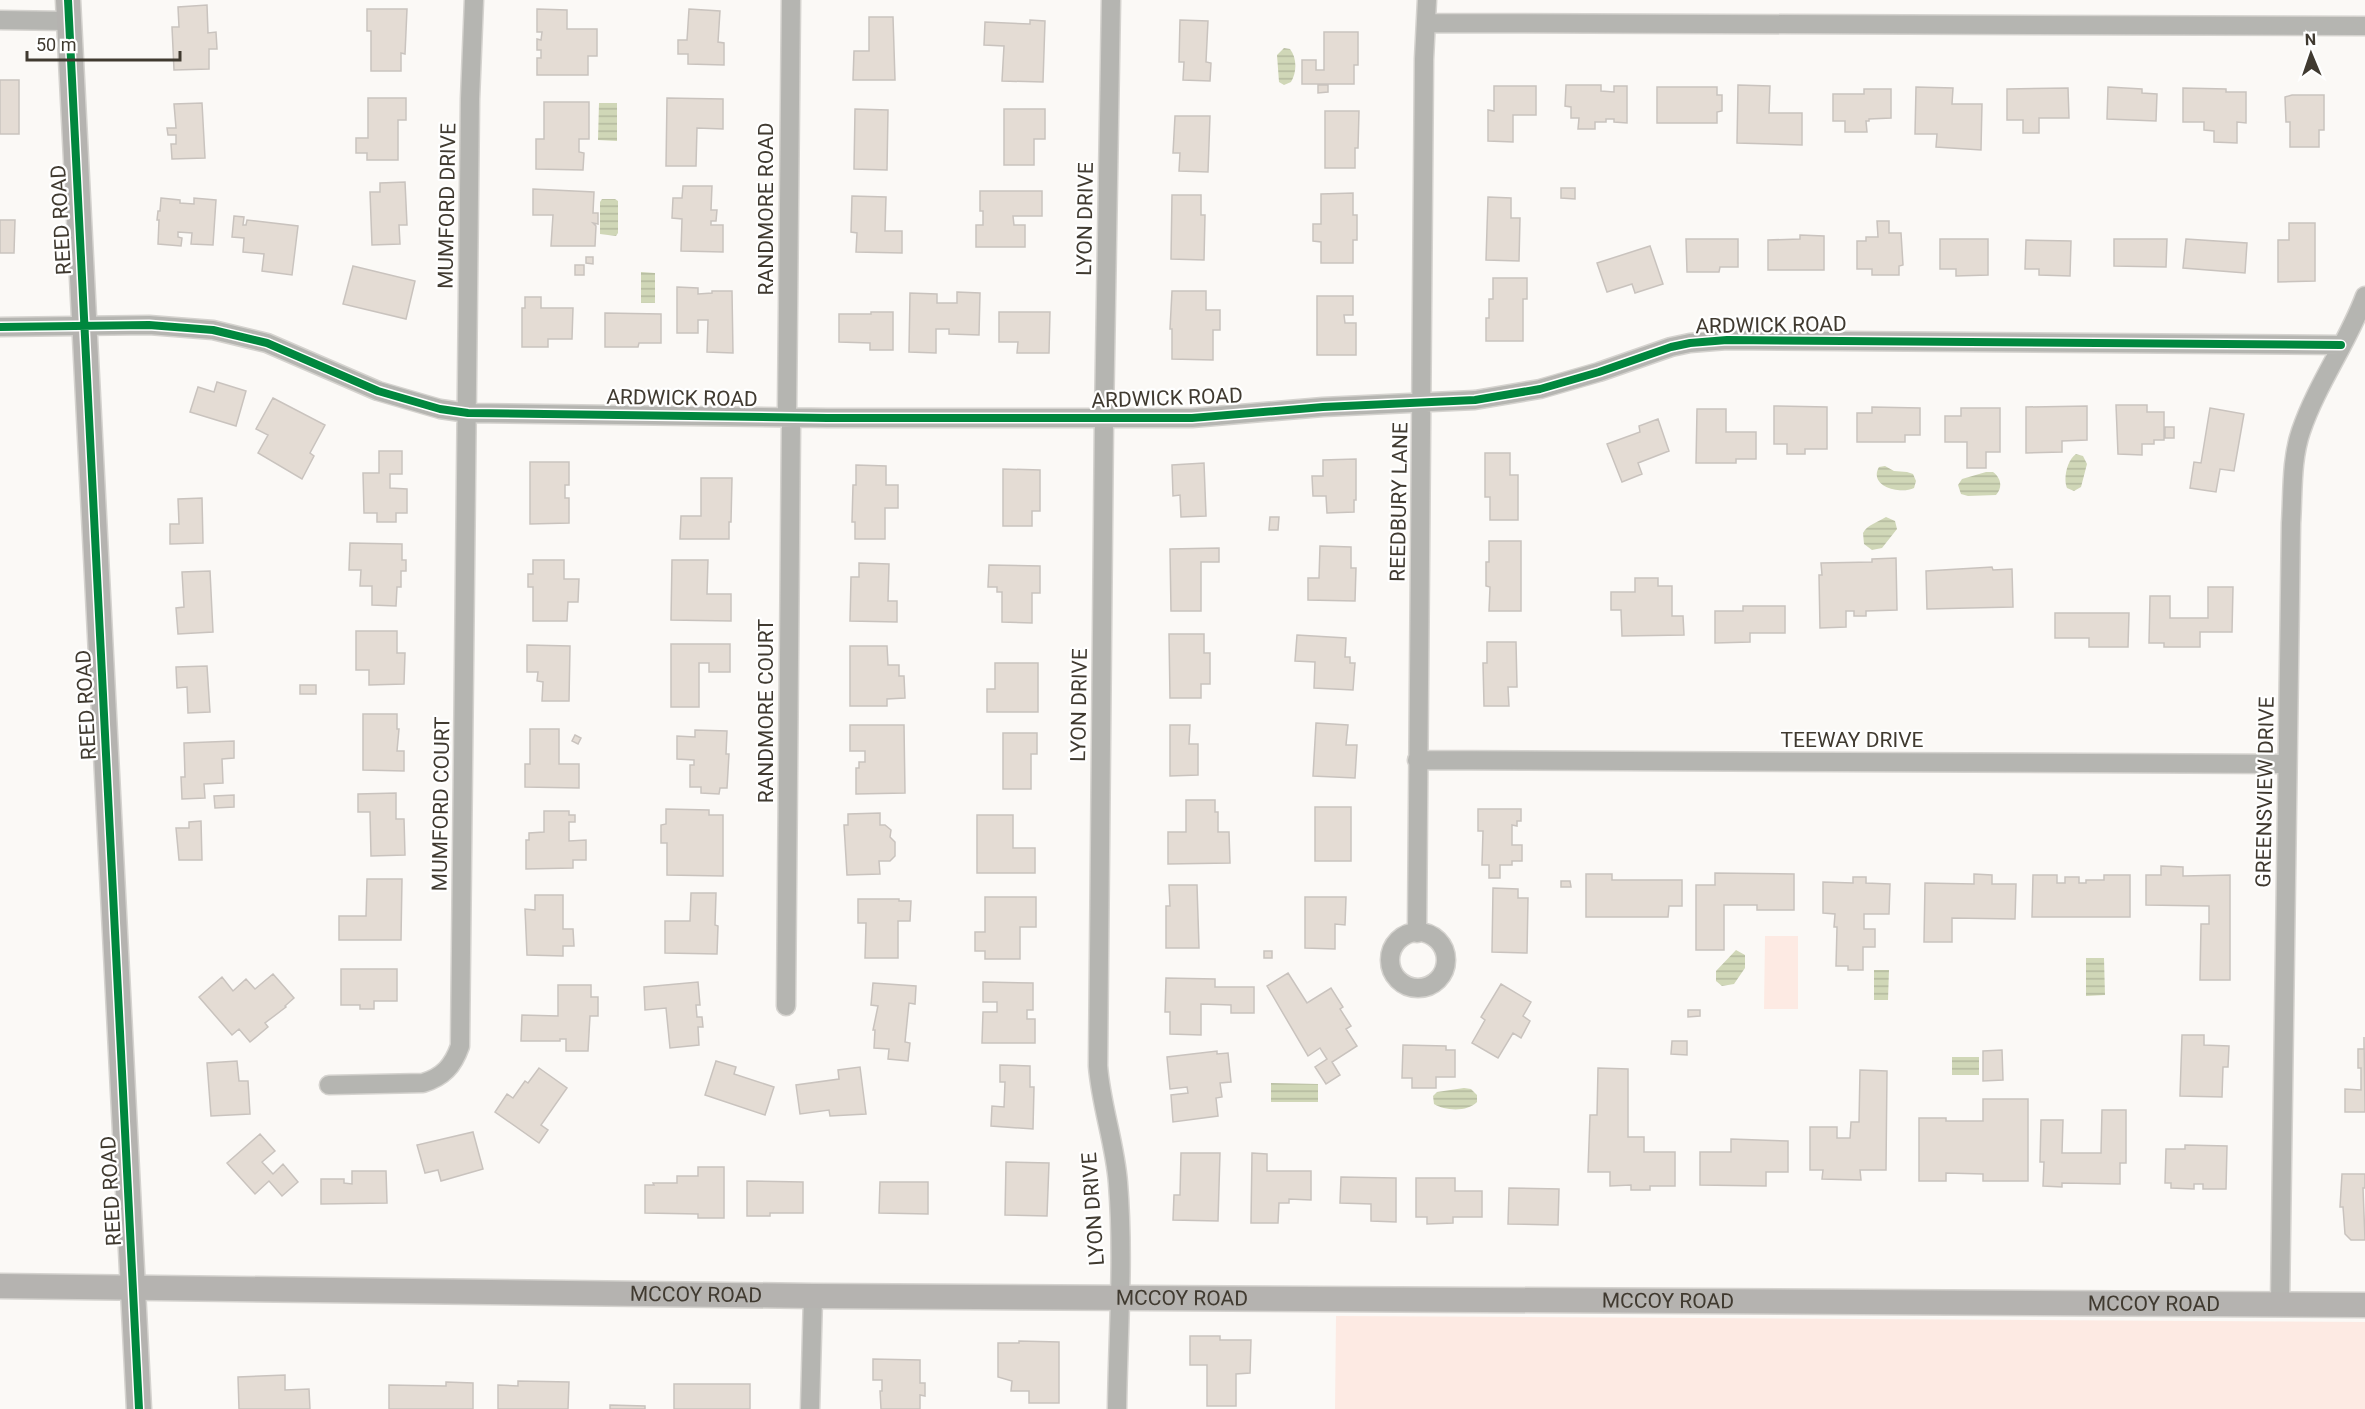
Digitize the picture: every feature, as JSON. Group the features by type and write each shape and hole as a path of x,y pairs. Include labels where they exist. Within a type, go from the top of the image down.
{"main road":[{"name":"REED ROAD","path":"68,11 139,1409"},
{"name":"MCCOY ROAD","path":"0,1286 813,1296 2365,1305"}],"street":[{"name":"MUMFORD DRIVE","path":"468,412 470,99 474,0"},
{"name":"RANDMORE ROAD","path":"789,418 791,0"},
{"name":"LYON DRIVE","path":"1111,0 1104,419 1098,1066 1104,1112 1118,1180 1120,1214 1117,1409"},
{"name":"REEDBURY LANE","path":"1417,933 1424,71 1427,0"},
{"path":"0,20 68,11"},
{"path":"1427,23 2365,26"},
{"name":"GREENSVIEW DRIVE","path":"2280,1304 2291,523 2296,453 2301,430 2341,345 2357,319 2365,296"},
{"name":"ARDWICK ROAD","path":"0,327 149,325 213,330 267,343 378,391 440,410 789,418 1192,418 1323,407 1475,400 1540,389 1690,343 1727,340 2341,345"},
{"name":"MUMFORD COURT","path":"328,1085 423,1083 436,1079 447,1071 455,1060 460,1046 468,412"},
{"name":"RANDMORE COURT","path":"786,1006 789,418"},
{"name":"TEEWAY DRIVE","path":"1417,760 2287,764"},
{"path":"810,1409 813,1296"}],"shaded area":[{"path":"1284,48 1290,49 1295,65 1291,82 1284,85 1279,82 1277,55"},
{"path":"599,103 617,103 617,141 598,140"},
{"path":"602,199 618,201 618,233 616,236 600,234 600,202"},
{"path":"641,272 655,273 655,303 641,303"},
{"path":"2076,454 2083,456 2087,464 2081,487 2074,491 2067,488 2065,480 2068,465"},
{"path":"1885,466 1894,471 1913,474 1916,481 1914,488 1901,490 1882,484 1877,474 1879,467"},
{"path":"1993,472 1999,480 2000,489 1996,495 1961,494 1958,485 1962,479"},
{"path":"1886,517 1895,521 1897,529 1882,548 1872,550 1864,544 1863,533"},
{"path":"1765,936 1798,936 1798,1009 1764,1009"},
{"path":"1736,950 1745,955 1745,968 1734,984 1722,986 1716,981 1716,971"},
{"path":"2086,958 2104,958 2105,995 2086,996"},
{"path":"1874,970 1889,970 1888,1000 1874,1000"},
{"path":"1952,1057 1979,1057 1979,1075 1952,1075"},
{"path":"1271,1083 1318,1084 1318,1102 1271,1102"},
{"path":"1471,1089 1477,1095 1477,1102 1468,1108 1444,1108 1434,1104 1433,1096 1437,1092"},
{"path":"1336,1316 2365,1322 2365,1409 1335,1409"}],"building":[{"path":"207,5 208,33 216,32 217,49 209,49 209,69 174,70 172,27 179,27 178,7"},
{"path":"367,9 407,9 405,54 401,53 401,71 371,71 371,31 367,31"},
{"path":"537,9 567,10 567,29 597,29 597,56 588,56 588,75 537,75 537,58 541,58 541,50 537,50 537,39 541,40 542,32 537,32"},
{"path":"689,9 720,11 718,42 724,43 724,65 688,64 688,54 678,54 678,40 687,40"},
{"path":"869,17 893,17 895,80 853,80 854,51 869,51"},
{"path":"1030,20 1045,21 1043,82 1002,81 1004,46 984,45 985,22 1030,24"},
{"path":"1180,20 1208,21 1206,62 1211,63 1210,81 1183,80 1184,62 1179,62"},
{"path":"1324,32 1358,32 1358,65 1354,65 1354,84 1302,84 1302,60 1316,60 1316,70 1324,70"},
{"path":"0,80 19,80 19,134 0,134"},
{"path":"1318,85 1328,85 1328,92 1318,93"},
{"path":"1566,85 1601,85 1601,91 1614,92 1614,86 1627,86 1627,123 1606,119 1606,122 1595,122 1595,129 1578,129 1579,118 1571,118 1571,107 1565,106"},
{"path":"1738,85 1770,86 1769,113 1802,113 1802,145 1737,143"},
{"path":"1494,86 1536,86 1536,115 1513,115 1513,142 1488,141 1488,110 1494,111"},
{"path":"1657,87 1717,87 1717,95 1722,95 1722,111 1717,112 1717,123 1657,123"},
{"path":"1916,87 1953,88 1952,104 1982,104 1981,150 1936,147 1937,134 1915,134"},
{"path":"2108,87 2142,89 2142,93 2157,94 2156,121 2107,119"},
{"path":"2068,88 2069,118 2039,118 2039,133 2023,133 2023,120 2007,120 2007,89"},
{"path":"2183,88 2246,92 2246,123 2237,122 2237,143 2214,142 2214,131 2204,130 2204,122 2183,122"},
{"path":"1864,89 1891,89 1891,118 1869,119 1866,121 1867,132 1845,132 1845,121 1833,121 1833,94 1864,94"},
{"path":"2324,95 2324,130 2319,130 2319,147 2290,147 2290,122 2286,122 2285,97"},
{"path":"368,98 406,98 406,120 398,120 398,160 367,160 367,153 356,153 356,138 368,138"},
{"path":"667,98 723,99 723,129 697,128 696,166 666,166"},
{"path":"544,102 589,102 589,139 579,139 579,152 584,153 583,170 536,169 536,139 544,139"},
{"path":"202,103 205,158 172,159 171,144 176,144 176,135 168,135 167,128 176,128 174,104"},
{"path":"855,109 888,110 887,170 854,169"},
{"path":"1004,109 1045,109 1045,139 1034,139 1034,165 1004,165"},
{"path":"1325,111 1359,111 1355,168 1325,168"},
{"path":"1175,116 1210,116 1208,172 1179,171 1180,153 1173,153"},
{"path":"405,182 407,225 399,225 400,244 372,245 370,192 380,192 380,183"},
{"path":"683,186 712,186 711,210 717,210 716,221 711,221 711,225 723,225 723,252 681,251 682,219 672,218 673,198 682,198"},
{"path":"1561,188 1575,188 1575,199 1561,198"},
{"path":"533,189 594,192 593,213 598,213 598,224 593,223 596,226 595,246 551,246 553,215 533,215"},
{"path":"980,191 1042,191 1042,216 1013,216 1014,225 1025,225 1025,247 976,247 976,225 983,225"},
{"path":"1353,193 1353,215 1357,215 1357,240 1353,240 1353,263 1321,263 1321,242 1313,241 1313,224 1321,224 1321,194"},
{"path":"1172,195 1201,195 1201,215 1205,215 1204,260 1171,259"},
{"path":"852,196 886,197 885,231 902,231 902,253 856,252 857,233 851,232"},
{"path":"1488,197 1511,198 1511,218 1520,218 1519,261 1486,260"},
{"path":"161,198 194,204 194,198 216,200 213,245 191,244 192,233 178,232 178,237 182,238 181,246 158,244 159,220 157,220"},
{"path":"234,216 244,217 243,225 246,225 247,220 298,226 292,275 262,271 264,254 243,252 244,238 232,237"},
{"path":"0,220 15,220 14,253 0,253"},
{"path":"1877,221 1889,221 1889,233 1901,233 1903,265 1899,266 1899,275 1872,275 1872,269 1857,269 1857,241 1866,241 1866,237 1878,237"},
{"path":"2289,223 2315,223 2315,281 2278,282 2278,240 2289,240"},
{"path":"1800,235 1824,236 1824,270 1768,270 1768,240 1800,239"},
{"path":"1686,239 1738,239 1738,267 1720,267 1719,272 1687,272"},
{"path":"1940,239 1988,239 1988,275 1956,276 1956,269 1940,269"},
{"path":"2114,239 2167,239 2166,267 2114,266"},
{"path":"2186,239 2247,243 2245,273 2183,268"},
{"path":"2026,240 2071,241 2070,276 2039,275 2039,269 2025,269"},
{"path":"1650,246 1663,284 1635,293 1632,284 1607,292 1597,263"},
{"path":"586,257 593,257 593,264 586,263"},
{"path":"575,265 584,265 584,275 575,275"},
{"path":"353,266 415,281 406,319 343,304"},
{"path":"1493,278 1527,278 1527,299 1523,299 1523,341 1486,341 1486,318 1489,318 1489,299 1493,299"},
{"path":"677,287 698,288 698,294 732,291 733,353 707,352 708,320 698,320 698,333 677,333"},
{"path":"1172,291 1206,291 1206,310 1220,310 1220,330 1213,330 1213,360 1172,359 1172,329 1170,329"},
{"path":"957,292 980,293 979,335 949,334 949,329 936,329 936,353 909,352 910,293 937,294 937,303 957,303"},
{"path":"1317,296 1353,296 1353,315 1344,315 1345,323 1356,323 1356,355 1317,355"},
{"path":"525,297 541,297 541,308 573,308 572,339 548,339 548,347 522,347 522,308 525,308"},
{"path":"871,312 893,312 893,350 870,350 870,343 839,342 839,314 871,314"},
{"path":"999,312 1050,312 1049,353 1017,353 1018,342 999,342"},
{"path":"605,313 661,314 661,343 639,343 638,347 605,347"},
{"path":"217,382 246,391 236,426 190,412 198,387 214,392"},
{"path":"273,398 325,425 310,453 314,456 302,479 258,453 268,435 256,429"},
{"path":"2116,405 2147,405 2147,412 2164,412 2164,440 2154,440 2154,444 2142,444 2142,455 2118,454"},
{"path":"1774,406 1827,407 1827,449 1805,449 1805,454 1787,454 1787,444 1774,444"},
{"path":"2087,406 2087,440 2062,441 2062,452 2026,453 2026,407"},
{"path":"1872,407 1920,408 1920,435 1905,435 1905,442 1857,442 1857,413 1872,413"},
{"path":"1961,408 2000,408 2000,452 1986,452 1986,468 1967,468 1967,442 1945,442 1945,416 1961,416"},
{"path":"2210,408 2244,414 2234,471 2220,469 2216,492 2190,488 2194,462 2201,463"},
{"path":"1697,409 1726,409 1726,432 1756,432 1756,459 1736,459 1736,463 1696,463"},
{"path":"1658,419 1669,451 1638,463 1642,474 1622,482 1607,444 1640,432 1639,426"},
{"path":"2165,427 2174,427 2174,438 2165,438"},
{"path":"379,451 402,451 402,474 390,474 390,488 407,489 407,513 396,513 396,522 377,522 377,513 364,513 363,473 379,473"},
{"path":"1485,453 1510,453 1510,475 1518,475 1518,520 1490,520 1490,497 1485,497"},
{"path":"1356,459 1354,512 1327,513 1326,496 1313,496 1312,476 1323,476 1323,460"},
{"path":"530,462 569,462 569,485 565,485 565,498 569,498 569,523 530,524"},
{"path":"1204,463 1206,516 1181,517 1180,495 1173,496 1172,465"},
{"path":"856,465 886,466 886,485 898,485 898,508 885,508 885,539 855,539 855,522 852,522"},
{"path":"1003,469 1040,470 1040,511 1032,511 1032,526 1003,526"},
{"path":"701,478 732,478 729,539 680,539 681,516 701,516"},
{"path":"202,498 203,543 170,544 170,524 179,524 178,499"},
{"path":"1270,517 1279,517 1278,530 1269,530"},
{"path":"1489,541 1521,541 1521,611 1489,611 1490,587 1486,586 1486,562 1489,562"},
{"path":"350,543 402,544 402,560 406,560 406,571 401,571 401,587 397,587 396,606 372,605 372,586 360,586 361,570 349,570"},
{"path":"1320,546 1351,547 1351,568 1356,568 1355,601 1308,600 1308,578 1319,578"},
{"path":"1219,548 1219,562 1201,562 1201,611 1171,611 1170,549"},
{"path":"1896,558 1897,610 1866,611 1866,616 1854,616 1854,611 1846,611 1846,627 1820,628 1819,575 1822,575 1821,563 1872,562 1872,559"},
{"path":"533,560 564,560 564,579 579,579 578,602 568,602 567,621 533,621 533,587 528,587 528,574 533,574"},
{"path":"672,560 708,560 707,594 731,594 731,621 671,620"},
{"path":"859,563 889,564 888,601 897,601 897,622 850,621 851,577 859,577"},
{"path":"989,565 1040,566 1040,593 1032,593 1032,623 1002,622 1002,592 997,592 997,587 988,587"},
{"path":"1992,567 1993,570 2012,569 2013,607 1927,609 1926,571"},
{"path":"210,571 213,632 178,634 176,608 184,607 182,572"},
{"path":"1635,578 1658,578 1658,586 1672,586 1672,616 1683,616 1684,635 1622,636 1621,610 1611,610 1611,592 1635,592"},
{"path":"2208,587 2233,587 2232,632 2200,632 2200,647 2164,647 2164,643 2149,643 2150,596 2170,596 2170,618 2208,618"},
{"path":"1743,606 1785,606 1785,633 1750,633 1750,642 1715,643 1715,611 1743,611"},
{"path":"2055,613 2129,613 2128,647 2089,647 2089,638 2055,638"},
{"path":"356,631 397,631 397,653 405,653 404,684 369,685 369,670 356,670"},
{"path":"1169,634 1204,634 1204,653 1210,653 1210,684 1201,684 1201,698 1170,698"},
{"path":"1297,635 1346,638 1345,657 1350,657 1350,663 1355,663 1353,690 1314,688 1315,662 1295,661"},
{"path":"1487,642 1516,642 1517,687 1508,687 1509,706 1484,706 1483,663 1487,663"},
{"path":"671,644 730,644 730,672 709,672 709,663 699,663 699,707 671,707"},
{"path":"527,645 570,646 569,701 542,701 543,682 537,681 538,672 527,672"},
{"path":"850,646 887,646 888,665 899,665 899,676 904,676 905,698 887,699 887,706 850,706"},
{"path":"995,663 1038,663 1038,712 987,712 987,689 995,689"},
{"path":"207,666 210,712 188,713 187,687 177,688 176,667"},
{"path":"300,685 316,685 316,694 300,694"},
{"path":"363,714 397,714 397,729 399,729 397,751 404,751 404,771 363,770"},
{"path":"1316,723 1348,725 1346,745 1357,745 1355,778 1313,776"},
{"path":"850,725 904,725 905,793 856,794 856,768 859,768 859,762 865,762 865,751 850,751"},
{"path":"1170,725 1190,725 1189,744 1198,744 1198,775 1170,776"},
{"path":"530,729 559,729 559,764 579,764 579,788 525,787 525,764 530,764"},
{"path":"695,730 727,731 726,754 729,754 727,788 720,788 719,794 701,793 701,787 690,787 690,765 694,765 694,760 677,759 677,736 695,737"},
{"path":"1003,733 1037,733 1037,754 1031,754 1031,789 1003,789"},
{"path":"575,735 581,738 578,744 572,741"},
{"path":"234,741 234,758 222,759 223,783 204,784 205,798 182,799 181,777 185,777 184,743"},
{"path":"396,793 396,819 404,819 405,855 371,856 370,812 358,812 358,794"},
{"path":"234,795 234,807 215,808 214,796"},
{"path":"1186,800 1215,800 1215,812 1218,812 1218,832 1229,832 1230,863 1168,864 1168,832 1186,832"},
{"path":"1315,807 1351,807 1351,861 1315,861"},
{"path":"666,809 709,810 709,815 723,815 723,876 667,875 667,843 661,843 661,825 666,824"},
{"path":"1478,809 1521,809 1521,821 1517,821 1517,826 1512,825 1512,845 1522,845 1522,861 1512,861 1512,865 1500,865 1500,878 1489,878 1489,865 1482,865 1483,831 1478,831"},
{"path":"544,811 569,811 569,815 575,815 575,822 569,822 569,841 586,840 586,860 573,860 573,868 526,869 526,840 529,840 529,833 544,832"},
{"path":"880,813 880,825 885,825 891,830 890,837 895,842 895,856 890,861 879,861 880,874 847,875 844,825 848,825 848,814"},
{"path":"977,815 1013,815 1013,848 1035,848 1035,873 977,873"},
{"path":"201,821 202,860 179,860 176,828 189,828 189,822"},
{"path":"2161,866 2183,867 2183,876 2230,875 2230,980 2200,980 2201,924 2209,924 2209,906 2146,905 2146,875 2161,875"},
{"path":"1715,873 1794,874 1794,910 1757,910 1757,905 1724,905 1724,950 1696,950 1696,885 1715,885"},
{"path":"1586,874 1612,874 1612,880 1682,880 1682,906 1669,906 1668,917 1586,917"},
{"path":"1974,874 1992,875 1992,884 2016,884 2015,919 1952,918 1952,942 1924,942 1925,883 1974,884"},
{"path":"2033,875 2057,875 2057,883 2065,883 2065,877 2079,877 2079,883 2086,883 2086,880 2104,880 2104,875 2130,875 2130,917 2032,917"},
{"path":"1853,877 1866,877 1866,883 1890,884 1889,914 1864,914 1864,929 1875,929 1875,947 1863,947 1863,970 1848,970 1848,966 1836,966 1835,914 1823,913 1823,882 1853,883"},
{"path":"367,879 402,879 401,940 339,940 339,916 366,916"},
{"path":"1561,881 1570,881 1571,887 1561,887"},
{"path":"1169,885 1197,885 1199,948 1166,948 1166,906 1170,906"},
{"path":"1493,888 1518,889 1518,898 1528,898 1527,953 1492,952"},
{"path":"691,893 716,893 717,954 665,953 665,921 690,921"},
{"path":"535,895 563,895 563,929 573,929 574,946 563,946 563,956 527,955 525,909 535,910"},
{"path":"985,897 1036,897 1036,927 1020,927 1020,959 985,959 985,951 975,951 975,932 985,932"},
{"path":"1305,897 1346,897 1345,925 1335,924 1335,949 1305,948"},
{"path":"858,899 911,901 910,921 898,921 898,958 865,958 866,923 858,923"},
{"path":"1264,951 1272,951 1272,958 1264,958"},
{"path":"341,969 397,969 397,1001 374,1001 374,1009 360,1009 360,1005 341,1005"},
{"path":"1288,973 1307,1003 1331,988 1343,1007 1340,1009 1351,1026 1346,1029 1357,1046 1332,1062 1340,1075 1326,1084 1315,1067 1327,1059 1320,1048 1308,1056 1267,986"},
{"path":"273,974 294,998 265,1023 268,1027 250,1042 239,1029 232,1035 199,997 222,977 233,991 246,979 255,989"},
{"path":"1166,978 1215,979 1215,987 1254,987 1254,1013 1231,1013 1231,1005 1201,1004 1201,1035 1170,1034 1170,1012 1165,1012"},
{"path":"698,982 700,1005 696,1005 697,1017 702,1017 703,1027 698,1027 699,1045 670,1048 666,1008 645,1010 644,987"},
{"path":"983,982 1033,983 1033,1010 1027,1010 1027,1019 1035,1019 1035,1043 982,1043 983,1012 997,1012 997,1002 983,1002"},
{"path":"873,983 916,986 915,1004 909,1003 905,1042 910,1043 908,1061 888,1059 889,1049 874,1048 875,1030 873,1030 878,1006 871,1005"},
{"path":"1501,984 1531,1002 1523,1016 1530,1021 1521,1038 1513,1033 1498,1058 1472,1043 1485,1020 1481,1017"},
{"path":"558,985 591,985 591,997 598,997 598,1016 590,1016 588,1051 566,1051 566,1039 521,1041 522,1015 558,1016"},
{"path":"1688,1010 1700,1010 1700,1016 1688,1017"},
{"path":"2182,1035 2204,1035 2204,1045 2229,1046 2228,1067 2223,1067 2222,1097 2180,1096"},
{"path":"2364,1037 2365,1112 2345,1112 2345,1089 2361,1090 2358,1049 2364,1049"},
{"path":"1672,1041 1687,1041 1687,1055 1671,1054"},
{"path":"1403,1045 1446,1046 1446,1050 1455,1050 1455,1077 1436,1077 1436,1088 1412,1088 1412,1078 1402,1078"},
{"path":"2002,1050 2003,1080 1983,1081 1983,1051"},
{"path":"1217,1051 1217,1054 1228,1053 1231,1082 1220,1083 1222,1097 1216,1098 1218,1116 1173,1122 1171,1095 1188,1093 1187,1087 1170,1089 1167,1057"},
{"path":"237,1061 239,1081 248,1081 250,1114 211,1116 207,1063"},
{"path":"716,1061 736,1067 734,1074 774,1087 765,1115 705,1095"},
{"path":"1000,1065 1030,1066 1030,1087 1034,1087 1033,1129 991,1126 992,1106 1004,1107 1005,1082 1000,1082"},
{"path":"860,1067 866,1114 830,1116 829,1110 800,1114 796,1085 839,1079 838,1070"},
{"path":"539,1068 567,1088 541,1125 548,1130 539,1143 495,1112 507,1094 513,1098 525,1081 528,1083"},
{"path":"1598,1068 1628,1069 1628,1137 1644,1137 1644,1152 1675,1152 1675,1186 1650,1186 1650,1190 1631,1190 1631,1185 1610,1186 1610,1172 1588,1172 1590,1115 1597,1115"},
{"path":"1860,1070 1887,1071 1886,1170 1860,1170 1861,1180 1822,1179 1823,1170 1810,1170 1810,1127 1837,1127 1837,1138 1850,1138 1851,1122 1859,1122"},
{"path":"1983,1099 2028,1099 2028,1181 1983,1181 1983,1174 1946,1173 1946,1181 1919,1181 1919,1118 1983,1121"},
{"path":"2102,1110 2126,1110 2126,1163 2120,1163 2120,1184 2062,1183 2062,1187 2043,1186 2044,1162 2040,1162 2041,1120 2063,1120 2062,1153 2101,1153"},
{"path":"473,1132 483,1169 441,1181 438,1170 425,1173 417,1145"},
{"path":"260,1134 275,1151 262,1162 273,1174 283,1164 298,1182 282,1196 269,1181 255,1194 227,1163"},
{"path":"1731,1139 1788,1141 1788,1172 1766,1172 1766,1186 1700,1185 1700,1152 1731,1152"},
{"path":"2185,1145 2227,1146 2226,1189 2203,1189 2203,1184 2194,1184 2194,1189 2171,1188 2171,1183 2165,1183 2166,1149 2185,1149"},
{"path":"1181,1153 1220,1153 1218,1221 1173,1220 1174,1195 1180,1195"},
{"path":"1252,1153 1267,1154 1267,1171 1311,1171 1311,1200 1289,1199 1289,1203 1279,1203 1278,1223 1251,1223"},
{"path":"1006,1162 1049,1163 1047,1216 1005,1215"},
{"path":"698,1167 724,1167 724,1218 698,1218 698,1214 645,1213 645,1185 677,1183 677,1176 698,1176"},
{"path":"352,1171 386,1171 387,1203 321,1204 321,1179 344,1179 344,1183 352,1184"},
{"path":"2342,1174 2365,1174 2365,1188 2363,1188 2365,1240 2351,1240 2345,1234 2343,1207 2340,1207"},
{"path":"1341,1177 1396,1178 1396,1222 1371,1221 1371,1204 1340,1203"},
{"path":"1416,1178 1455,1178 1455,1191 1482,1191 1482,1217 1453,1217 1453,1223 1427,1224 1427,1217 1416,1217"},
{"path":"747,1181 803,1182 803,1213 747,1216"},
{"path":"880,1182 928,1182 928,1214 879,1213"},
{"path":"1509,1188 1559,1189 1558,1225 1508,1224"},
{"path":"1190,1336 1220,1336 1220,1340 1251,1340 1250,1373 1236,1374 1236,1406 1207,1406 1207,1365 1190,1365"},
{"path":"1019,1341 1059,1342 1059,1403 1029,1403 1029,1391 1011,1391 1012,1381 998,1377 998,1343 1019,1343"},
{"path":"873,1359 920,1360 920,1383 925,1383 925,1396 920,1395 920,1409 881,1409 882,1380 873,1380"},
{"path":"285,1375 285,1390 309,1389 310,1409 239,1409 238,1377"},
{"path":"518,1381 569,1382 568,1409 498,1409 498,1385 518,1386"},
{"path":"446,1382 473,1383 473,1409 389,1409 389,1385 446,1386"},
{"path":"674,1384 750,1384 750,1409 674,1409"},
{"path":"610,1405 645,1406 645,1409 610,1409"}],"cycle path":[{"path":"68,0 139,1409"},
{"path":"0,327 149,325 213,330 267,343 378,391 440,409 468,413 827,418 1192,418 1323,407 1475,400 1540,389 1599,372 1671,347 1727,340 2341,345"}]}
